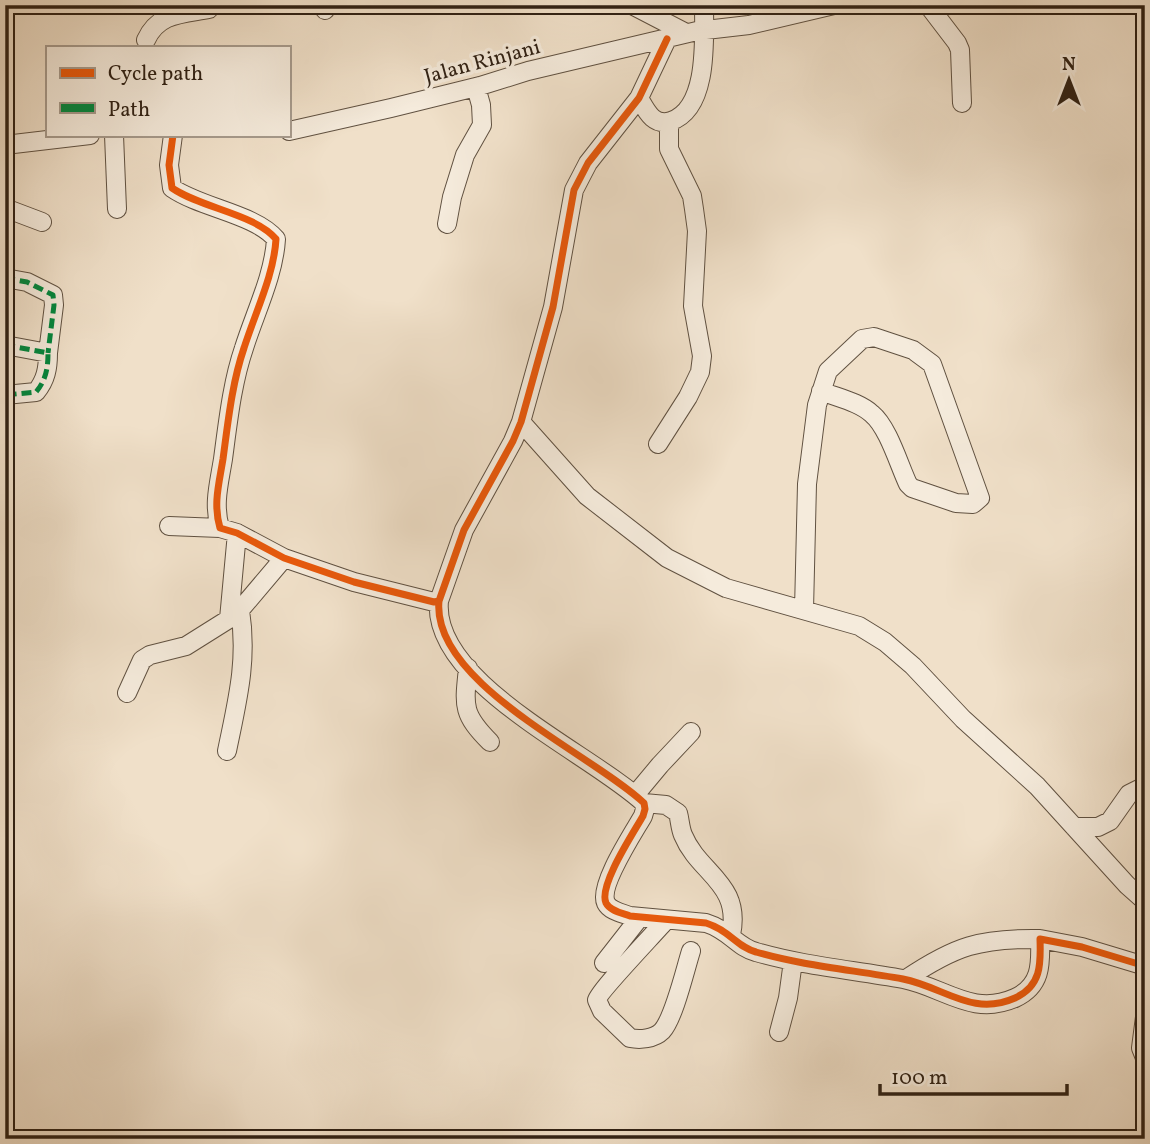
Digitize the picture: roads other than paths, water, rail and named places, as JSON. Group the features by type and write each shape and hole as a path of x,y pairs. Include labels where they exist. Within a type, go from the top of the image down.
{"street":[{"path":"146,40 152,27 161,20 209,9 212,5"},
{"path":"632,5 686,33"},
{"path":"639,98 649,116 657,122 669,122 690,108 697,92 701,71 704,5"},
{"name":"Jalan Rinjani","path":"290,131 686,33 749,25 834,5"},
{"path":"928,5 960,50 962,103"},
{"path":"667,39 639,98 589,163 575,190 554,307 521,422 464,530 439,601 438,614 453,650 480,681 520,714 640,799 666,805 678,813 683,834 728,893 734,922 731,935"},
{"path":"447,224 465,155 482,125 481,105 476,87"},
{"path":"658,444 688,397 700,372 702,356 693,306 697,231 694,209 692,196 669,149 669,122"},
{"path":"5,145 82,136"},
{"path":"114,136 117,209"},
{"path":"173,136 169,165 172,188 186,198 254,223 270,231 276,239 262,294 243,351 230,410 216,506 229,531 234,615 244,639 243,667 227,751"},
{"path":"5,208 42,222"},
{"path":"5,278 27,282 53,295 54,305 47,373 36,392 5,395"},
{"path":"804,610 807,484 811,439 821,391 828,371 862,339 874,337 913,350 932,363 980,498 978,502 956,503 912,488 880,422 860,406 821,391"},
{"path":"5,345 48,353"},
{"path":"521,422 587,496 667,558 726,588 859,626 886,642 913,666 963,719 1037,786 1145,901"},
{"path":"169,526 229,531 284,558 354,582 426,601 439,601"},
{"path":"127,693 142,660 150,655 186,646 234,615 284,558"},
{"path":"468,668 465,692 468,717 490,742"},
{"path":"640,799 660,765 691,732"},
{"path":"1074,827 1098,827 1110,821 1129,794 1145,786"},
{"path":"640,799 645,809 643,816 616,863 605,900 620,913 706,923 718,927 755,952 823,968 906,979 971,1003 1000,1005 1028,992 1041,962 1040,939"},
{"path":"604,963 640,917"},
{"path":"666,920 600,992 597,1000 602,1011 629,1038 642,1038 661,1032 674,1007 691,951"},
{"path":"906,979 958,948 1009,939 1040,939 1082,947 1145,965"},
{"path":"779,1032 788,998 793,961"},
{"path":"1145,1017 1141,1048 1145,1058"}]}
